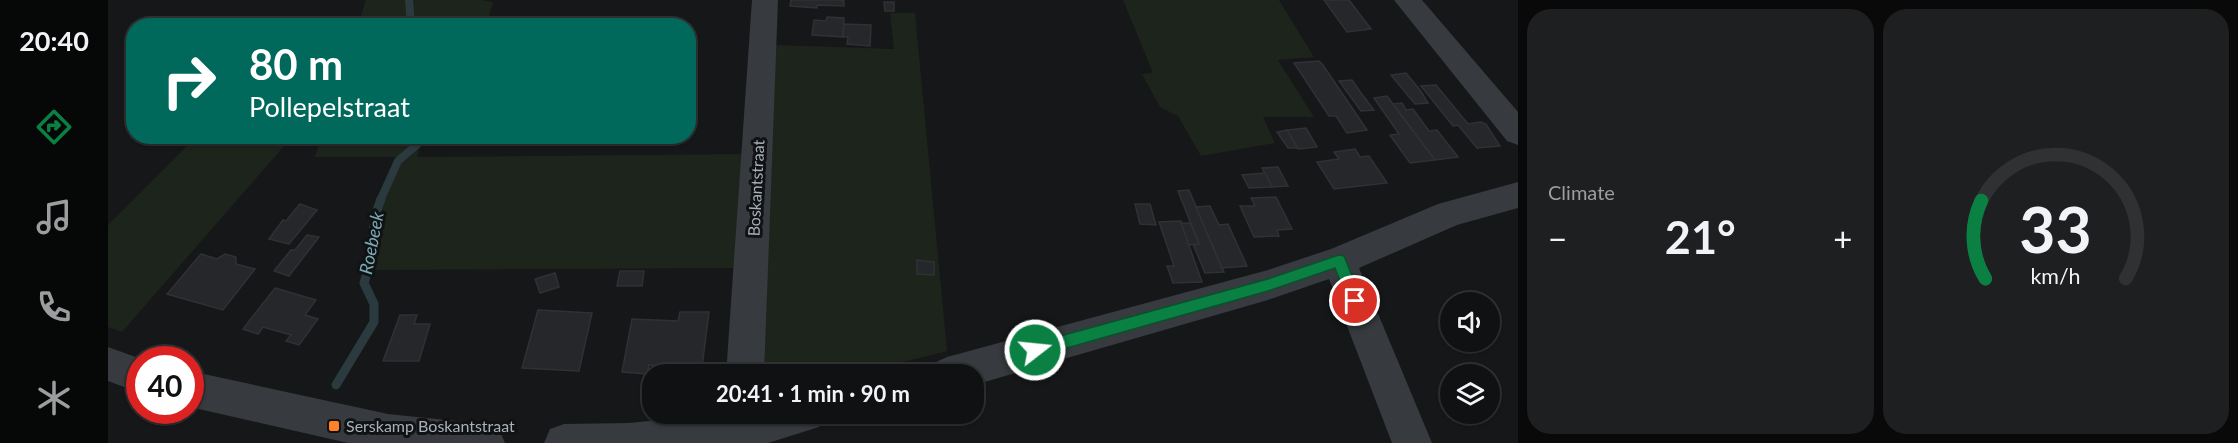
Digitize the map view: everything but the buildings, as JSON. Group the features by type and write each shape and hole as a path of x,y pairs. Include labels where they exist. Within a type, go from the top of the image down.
{"street":[{"name":"Boskantstraat","path":"746,364 765,0"},
{"path":"1407,0 1518,133"},
{"path":"984,365 1268,285 1339,261 1450,214 1518,195"},
{"path":"1339,261 1412,443"},
{"path":"108,364 126,371"},
{"path":"204,392 388,433 485,443"},
{"path":"564,443 629,442 731,424"}],"shaded area":[{"path":"366,0 481,0 493,2 489,18 360,18"},
{"path":"1123,0 1279,0 1314,57 1278,60 1314,117 1263,117 1275,143 1201,156 1178,116 1160,107 1142,74 1153,73"},
{"path":"890,13 915,13 947,351 894,364 764,364 774,45 894,49"},
{"path":"189,144 286,144 122,332 108,327 108,225"},
{"path":"319,144 420,144 417,157 745,154 734,268 374,270 386,196 391,181 406,157 315,157"}],"waterway":[{"name":"Roebeek","path":"409,0 410,18"},
{"name":"Roebeek","path":"380,201 398,161 418,144"},
{"name":"Roebeek","path":"336,385 374,322 374,304 364,283 375,219 381,199"}],"place":[{"name":"Serskamp Boskantstraat","path":"334,426"}],"route":[{"path":"1035,350 1268,285 1339,261 1355,301"}]}
